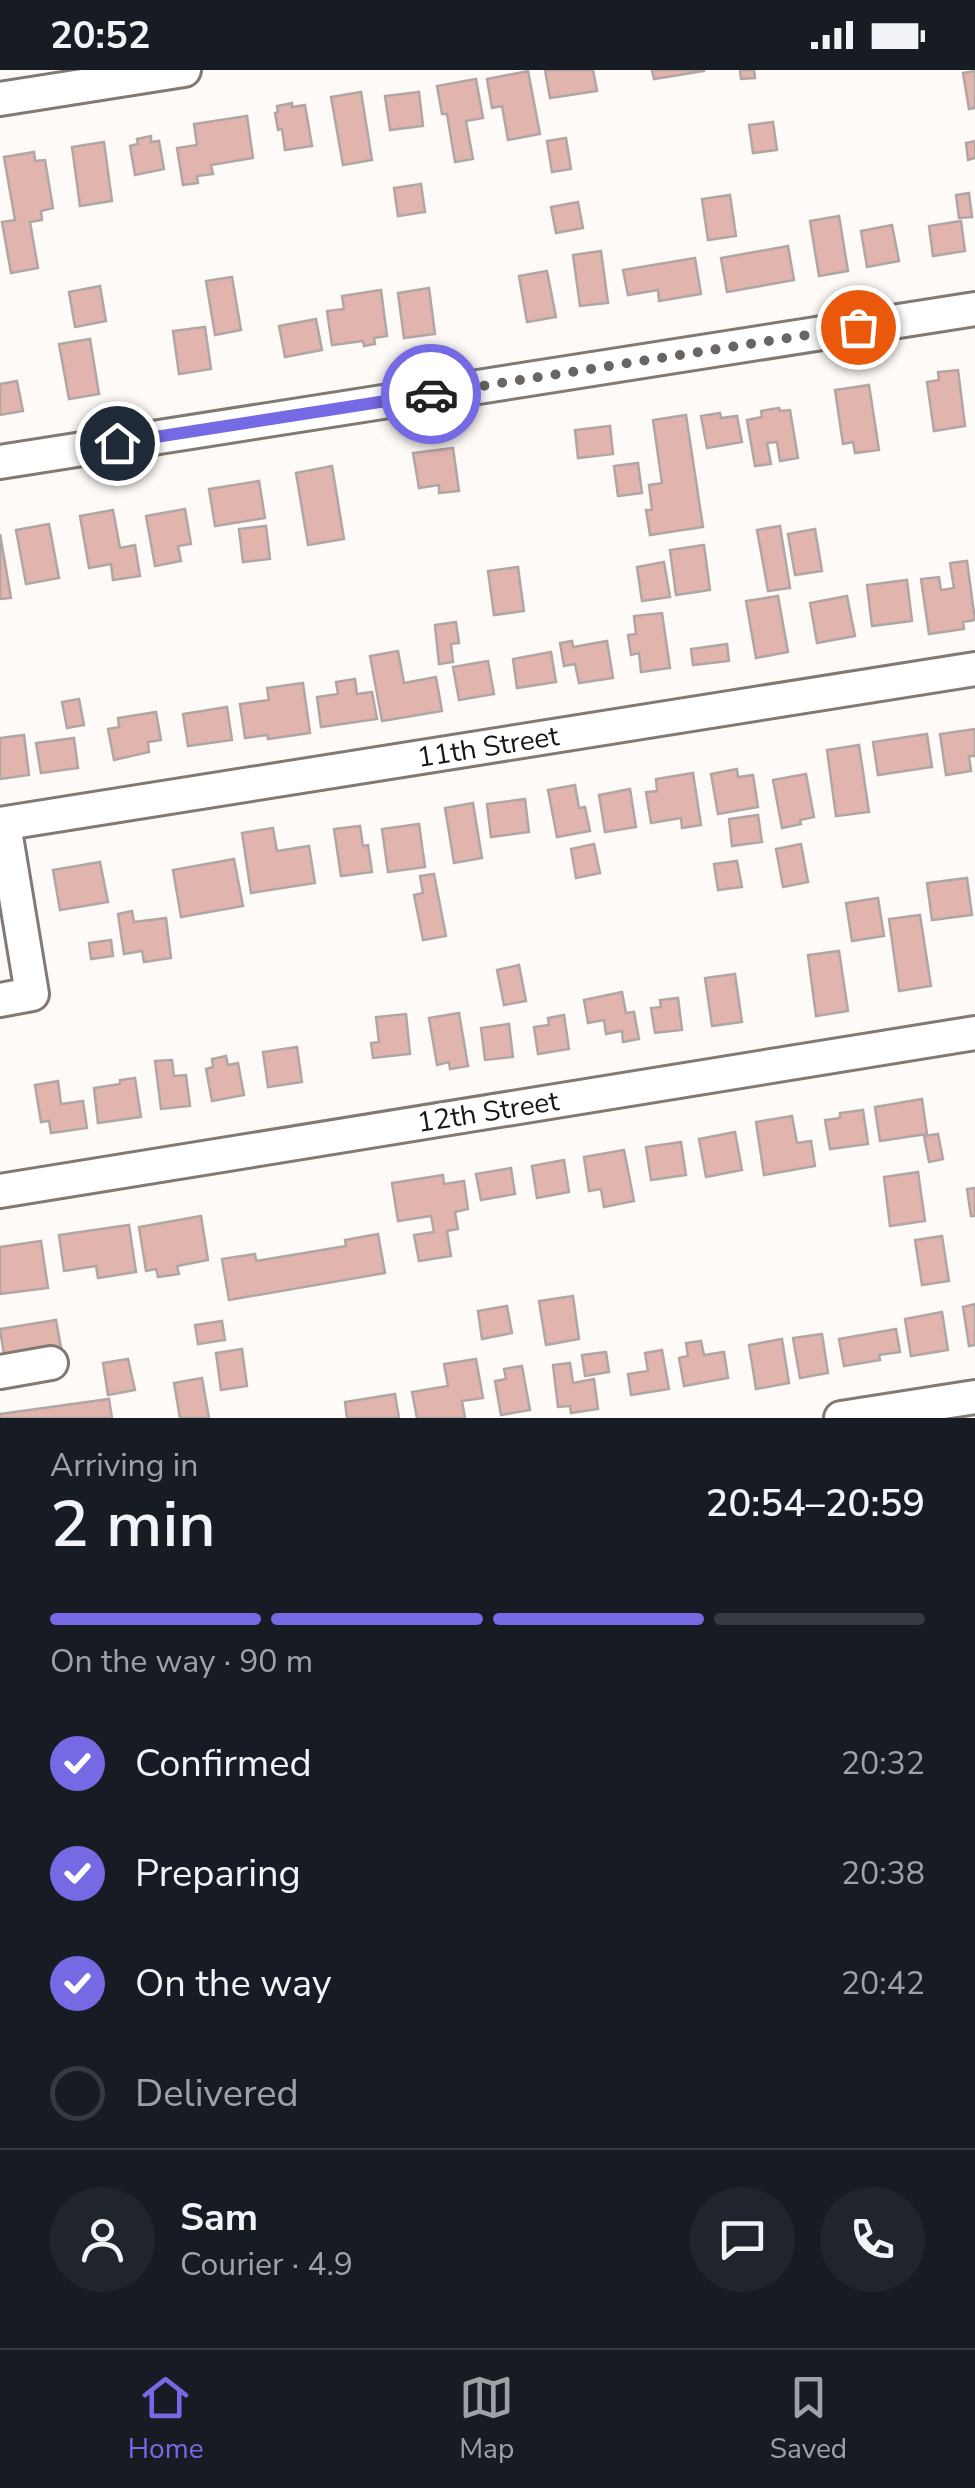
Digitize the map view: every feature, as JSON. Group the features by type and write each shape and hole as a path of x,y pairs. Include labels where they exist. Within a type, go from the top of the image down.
{"street":[{"path":"0,99 184,70"},
{"path":"0,462 975,309"},
{"name":"11th Street","path":"2,824 975,669"},
{"path":"0,1000 32,994 2,824"},
{"name":"12th Street","path":"1,1185 975,1033"},
{"path":"0,1372 52,1364"},
{"path":"841,1418 975,1397"}],"building":[{"path":"545,70 593,70 597,91 550,98"},
{"path":"652,70 704,70 704,71 654,79"},
{"path":"740,70 754,70 755,78 741,79"},
{"path":"528,71 540,134 508,140 502,106 492,108 487,79"},
{"path":"975,71 975,108 969,109 963,73"},
{"path":"476,79 483,118 466,121 473,159 455,162 447,114 442,114 437,86"},
{"path":"361,92 372,160 343,165 331,97"},
{"path":"419,92 423,126 390,130 385,96"},
{"path":"292,103 292,107 305,105 312,146 285,150 275,113 277,106"},
{"path":"247,116 253,158 211,165 213,174 197,176 198,183 183,185 177,148 197,145 194,124"},
{"path":"773,122 777,150 753,153 749,125"},
{"path":"151,136 151,142 159,141 164,169 135,175 130,146 138,144 137,139"},
{"path":"566,138 571,169 552,172 547,141"},
{"path":"975,141 975,158 968,160 966,143"},
{"path":"104,142 112,201 80,206 72,147"},
{"path":"34,152 35,161 45,160 53,208 41,211 42,220 30,222 38,268 11,273 2,222 15,220 4,157"},
{"path":"421,184 425,212 398,216 394,188"},
{"path":"969,193 972,217 959,218 956,195"},
{"path":"730,195 736,236 708,240 702,199"},
{"path":"578,202 583,228 556,233 551,207"},
{"path":"839,216 848,271 819,276 810,221"},
{"path":"961,221 965,251 933,256 929,226"},
{"path":"892,225 899,261 867,267 861,231"},
{"path":"788,246 794,280 727,292 721,258"},
{"path":"601,251 608,303 580,306 573,255"},
{"path":"695,258 701,294 659,301 658,290 628,295 623,270"},
{"path":"547,271 556,317 527,322 519,276"},
{"path":"232,277 241,330 215,335 206,281"},
{"path":"100,286 106,321 75,327 69,292"},
{"path":"429,288 435,334 404,338 398,293"},
{"path":"381,290 387,336 374,338 375,344 364,346 363,341 332,345 327,311 344,309 342,296"},
{"path":"316,319 322,350 285,357 279,326"},
{"path":"205,327 211,369 179,374 173,331"},
{"path":"90,339 99,394 69,399 59,344"},
{"path":"958,370 965,426 934,431 927,382 939,380 938,372"},
{"path":"17,381 23,411 0,415 0,384"},
{"path":"869,385 879,450 855,453 853,442 843,444 835,390"},
{"path":"790,410 798,458 780,461 777,442 767,443 771,464 755,466 747,420 762,417 761,411"},
{"path":"720,413 721,418 737,416 742,442 707,448 701,416"},
{"path":"686,415 703,527 650,535 646,510 652,510 649,485 662,483 653,420"},
{"path":"610,426 613,454 578,458 575,430"},
{"path":"453,448 459,491 439,493 439,485 419,488 413,453"},
{"path":"638,463 642,493 618,496 614,466"},
{"path":"332,466 344,539 308,545 296,473"},
{"path":"259,481 265,518 215,526 209,489"},
{"path":"185,509 191,544 178,546 181,561 155,566 146,516"},
{"path":"113,510 120,548 135,545 140,576 113,580 111,564 89,568 80,516"},
{"path":"49,524 59,578 26,584 16,530"},
{"path":"266,526 270,559 243,562 239,529"},
{"path":"780,526 790,588 768,591 757,530"},
{"path":"815,529 822,571 795,575 788,534"},
{"path":"0,534 11,598 0,599"},
{"path":"704,545 710,590 676,595 670,550"},
{"path":"967,561 975,620 963,622 964,629 929,634 921,579 939,577 941,590 954,588 950,563"},
{"path":"664,562 670,597 642,601 637,567"},
{"path":"518,567 524,611 494,615 488,571"},
{"path":"907,580 912,621 872,626 867,585"},
{"path":"778,596 788,652 756,658 746,601"},
{"path":"847,596 855,636 817,643 810,603"},
{"path":"662,613 670,668 641,672 639,653 631,655 628,635 636,634 634,616"},
{"path":"456,622 459,643 451,644 453,662 439,664 435,625"},
{"path":"572,641 573,647 607,641 613,678 579,683 575,664 564,666 560,643"},
{"path":"727,644 729,661 693,665 691,649"},
{"path":"398,651 404,683 436,677 442,711 382,721 370,656"},
{"path":"551,652 556,682 517,688 513,659"},
{"path":"488,661 494,694 459,700 453,667"},
{"path":"355,679 357,694 372,692 377,719 321,727 317,697 338,694 336,682"},
{"path":"303,683 310,733 245,738 240,704 269,700 267,688"},
{"path":"79,699 84,725 67,728 62,702"},
{"path":"227,707 232,740 188,746 183,714"},
{"path":"156,712 161,740 148,742 149,752 114,760 108,729 119,727 118,718"},
{"path":"975,729 975,756 969,756 971,771 946,775 940,734"},
{"path":"927,734 932,767 878,775 873,742"},
{"path":"24,735 29,775 0,779 0,738"},
{"path":"74,738 78,768 41,773 36,743"},
{"path":"859,745 869,812 836,816 827,750"},
{"path":"737,769 738,777 753,775 758,807 718,814 711,774"},
{"path":"693,773 701,825 682,828 681,818 651,823 646,792 657,791 656,779"},
{"path":"806,774 814,817 782,828 773,780"},
{"path":"575,785 579,808 585,807 590,831 557,837 548,790"},
{"path":"630,789 636,827 605,832 599,795"},
{"path":"525,799 529,832 491,837 487,804"},
{"path":"473,803 482,858 454,863 445,808"},
{"path":"758,815 762,842 732,846 729,819"},
{"path":"419,824 425,867 388,872 382,829"},
{"path":"360,826 372,872 341,876 334,829"},
{"path":"273,828 277,851 309,846 315,883 251,893 242,833"},
{"path":"594,844 600,873 576,878 571,849"},
{"path":"801,844 808,882 783,887 776,849"},
{"path":"234,859 243,906 181,917 173,870"},
{"path":"737,861 742,887 718,890 714,864"},
{"path":"100,862 108,902 60,910 53,870"},
{"path":"434,874 446,936 423,940 414,895 423,893 420,876"},
{"path":"967,878 972,915 932,920 927,883"},
{"path":"878,898 884,936 852,941 846,903"},
{"path":"132,911 134,922 166,918 171,958 144,962 142,951 124,954 118,914"},
{"path":"920,915 931,986 899,991 889,919"},
{"path":"111,940 113,956 91,959 89,943"},
{"path":"839,951 848,1011 816,1016 808,955"},
{"path":"519,965 526,1001 504,1005 497,970"},
{"path":"735,974 742,1022 712,1026 705,978"},
{"path":"622,992 626,1013 634,1012 639,1039 623,1042 622,1031 606,1034 604,1020 588,1023 584,1000"},
{"path":"678,998 682,1030 655,1033 651,1008 661,1007 660,1000"},
{"path":"459,1013 468,1066 450,1069 449,1062 437,1065 429,1018"},
{"path":"406,1014 410,1054 373,1058 371,1043 379,1042 376,1017"},
{"path":"564,1015 569,1049 538,1054 534,1027 549,1025 548,1018"},
{"path":"509,1024 513,1057 485,1060 481,1028"},
{"path":"297,1047 302,1082 268,1087 263,1052"},
{"path":"226,1056 228,1065 238,1063 244,1095 212,1101 206,1069 213,1067 212,1059"},
{"path":"172,1060 174,1076 186,1075 190,1106 161,1109 155,1061"},
{"path":"135,1078 141,1117 98,1123 94,1088"},
{"path":"58,1081 61,1104 83,1101 87,1128 51,1133 49,1121 41,1122 35,1085"},
{"path":"922,1099 927,1134 880,1141 875,1107"},
{"path":"863,1110 868,1144 830,1149 825,1120"},
{"path":"792,1116 797,1143 811,1141 815,1166 764,1175 756,1122"},
{"path":"735,1132 742,1170 706,1177 699,1139"},
{"path":"938,1134 943,1159 929,1162 924,1136"},
{"path":"681,1142 686,1175 651,1180 646,1147"},
{"path":"624,1150 634,1201 604,1207 601,1189 589,1191 584,1157"},
{"path":"564,1160 569,1192 537,1198 532,1166"},
{"path":"511,1168 515,1194 481,1200 476,1174"},
{"path":"918,1172 925,1221 890,1226 884,1177"},
{"path":"443,1175 444,1184 464,1181 468,1209 455,1212 458,1229 447,1231 451,1256 419,1261 414,1235 434,1232 431,1216 398,1221 392,1183"},
{"path":"975,1188 975,1216 971,1216 967,1189"},
{"path":"201,1216 208,1260 177,1266 179,1274 158,1277 156,1269 146,1271 139,1227"},
{"path":"129,1225 136,1272 98,1278 96,1266 64,1271 59,1235"},
{"path":"378,1234 385,1273 229,1300 222,1259 255,1254 256,1261 346,1246 345,1240"},
{"path":"942,1236 949,1281 922,1285 915,1240"},
{"path":"41,1241 48,1288 0,1294 0,1247"},
{"path":"573,1296 579,1339 546,1345 539,1301"},
{"path":"975,1304 975,1345 969,1346 963,1307"},
{"path":"507,1306 512,1333 482,1339 478,1311"},
{"path":"942,1312 948,1350 911,1356 905,1319"},
{"path":"56,1320 62,1353 5,1362 0,1329"},
{"path":"222,1321 225,1340 198,1344 195,1325"},
{"path":"896,1329 900,1352 844,1366 839,1339"},
{"path":"822,1334 828,1373 800,1378 793,1338"},
{"path":"782,1339 789,1383 756,1389 749,1345"},
{"path":"701,1341 704,1355 724,1352 728,1378 684,1386 679,1358 688,1356 686,1343"},
{"path":"242,1349 247,1386 221,1390 216,1353"},
{"path":"662,1350 669,1389 631,1395 628,1374 648,1371 645,1353"},
{"path":"606,1352 609,1372 585,1376 582,1355"},
{"path":"128,1359 135,1390 108,1395 103,1363"},
{"path":"476,1359 483,1398 462,1401 465,1418 417,1418 412,1392 448,1386 444,1364"},
{"path":"570,1363 573,1383 594,1379 598,1409 571,1413 570,1406 558,1407 553,1365"},
{"path":"522,1366 530,1410 501,1415 495,1381 506,1379 504,1369"},
{"path":"202,1378 209,1418 180,1418 174,1383"},
{"path":"395,1394 399,1418 347,1418 345,1402"},
{"path":"109,1399 112,1418 0,1418 0,1414"}],"way so far":[{"path":"431,394 858,327"}],"route":[{"path":"117,443 431,394"}]}
